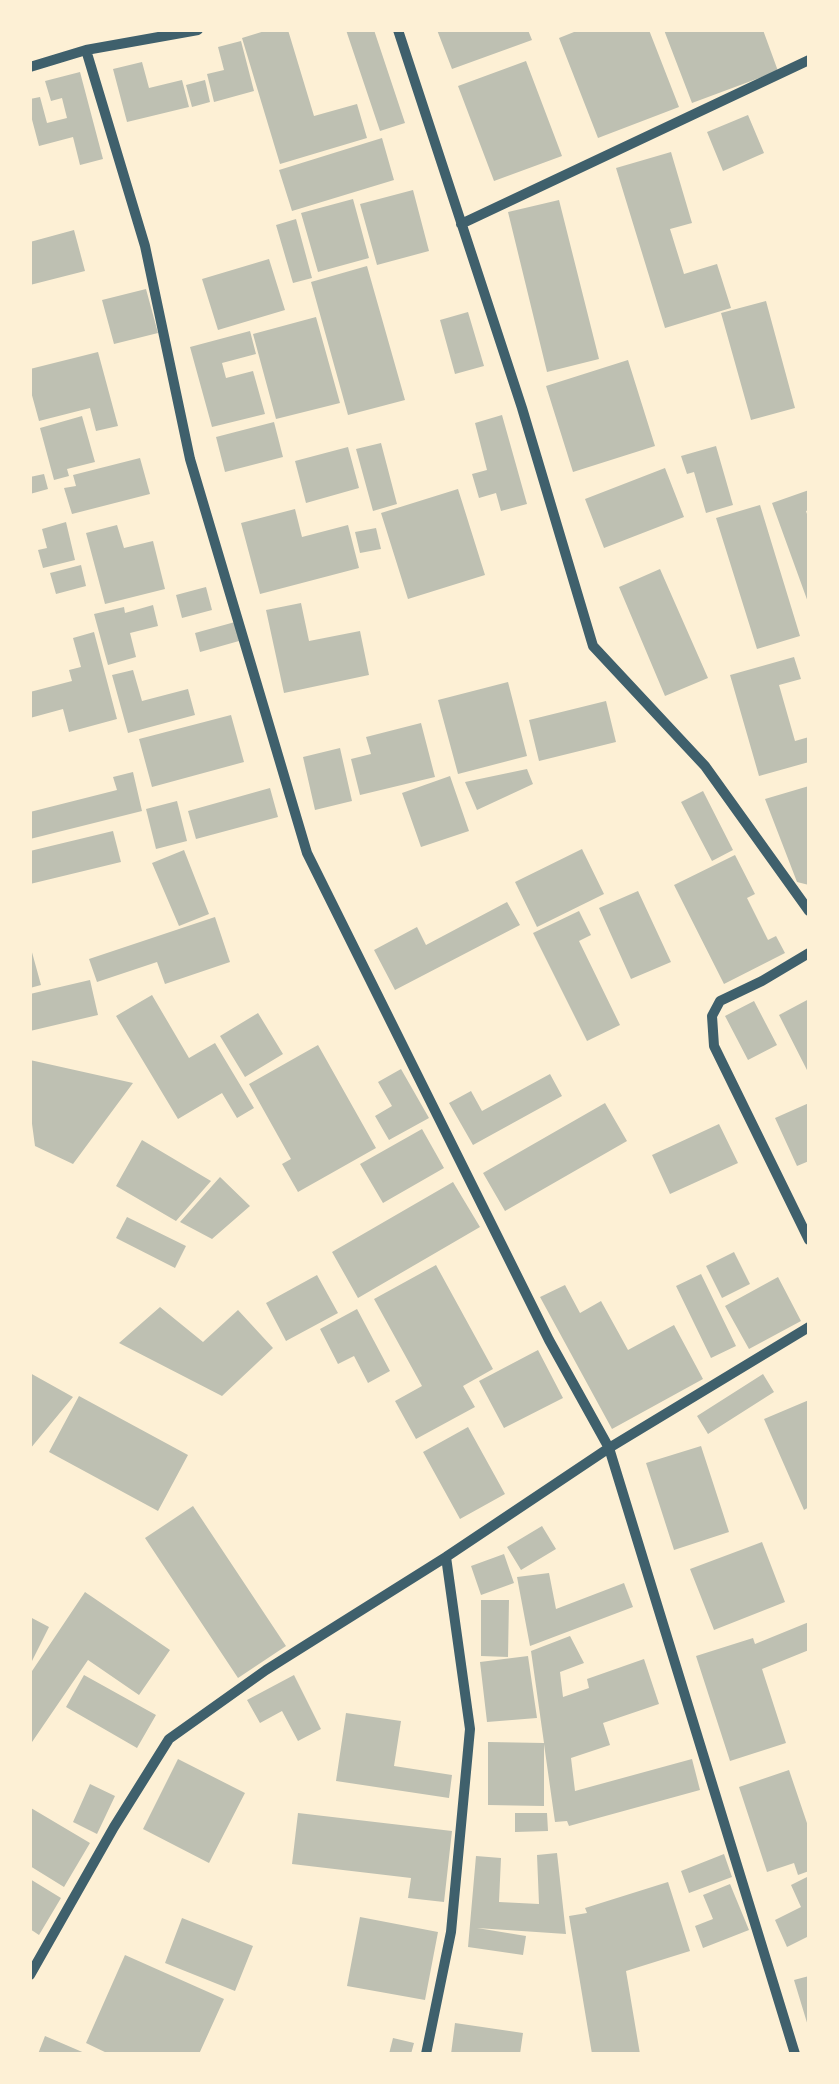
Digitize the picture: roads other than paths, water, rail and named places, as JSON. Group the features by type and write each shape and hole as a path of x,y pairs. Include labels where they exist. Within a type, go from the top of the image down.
{"street":[{"path":"30,67 86,50 198,30"},
{"path":"398,30 522,408 592,646 704,766 809,911"},
{"path":"86,50 145,246 190,460 307,853 549,1340 609,1448 795,2054"},
{"path":"460,224 809,60"},
{"path":"809,953 720,1001 712,1016 714,1046 809,1240"},
{"path":"30,1976 114,1827 170,1739 266,1670 609,1448 809,1327"},
{"path":"426,2054 451,1932 470,1729 446,1557"}]}
